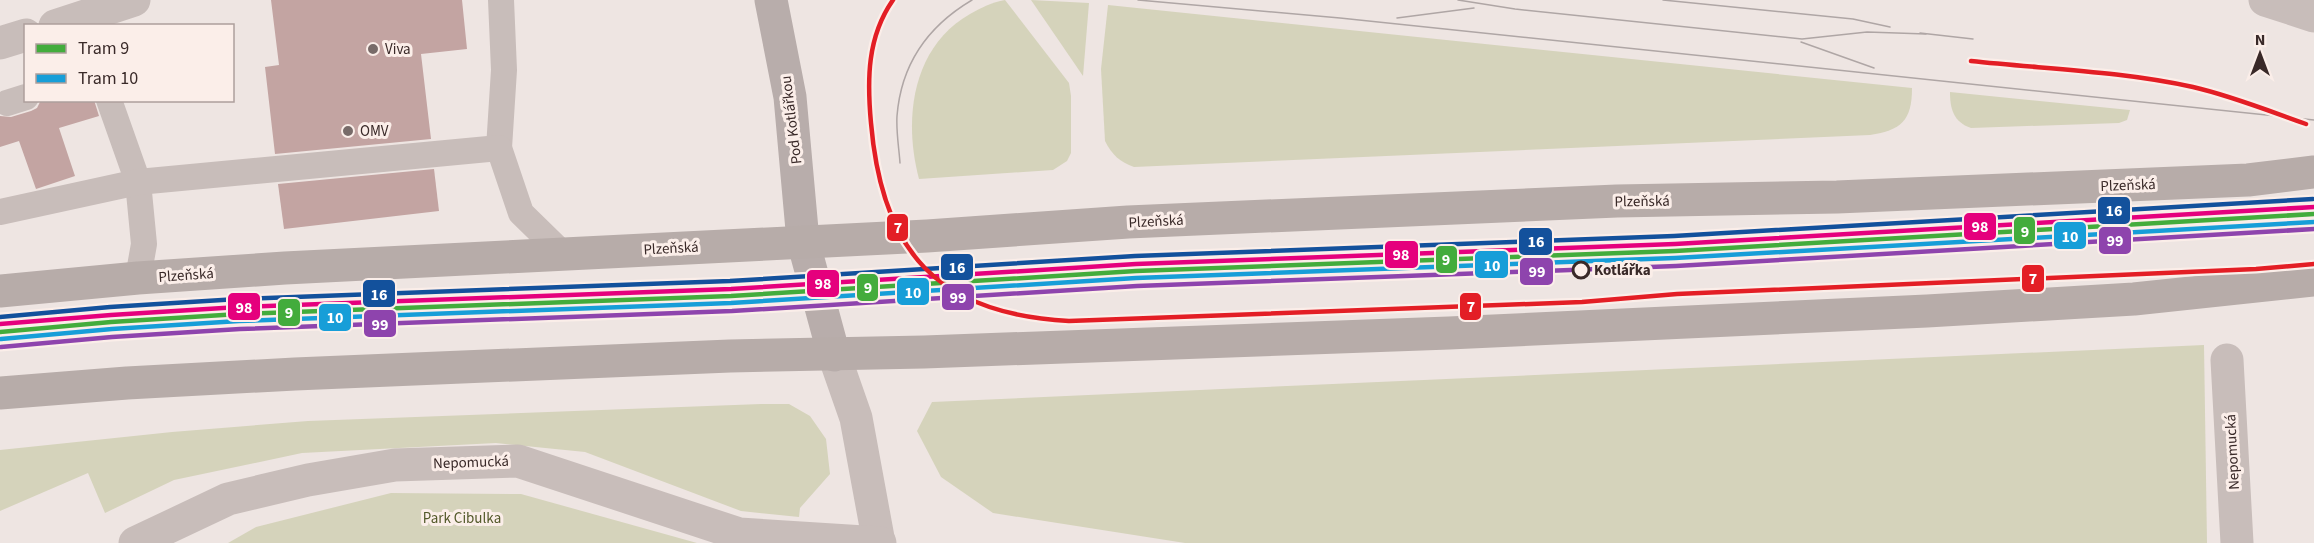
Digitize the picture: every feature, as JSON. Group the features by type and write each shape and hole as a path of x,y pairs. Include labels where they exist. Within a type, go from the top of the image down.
{"main road":[{"name":"Plzeňská","path":"0,291 138,278 1128,222 1605,201 1837,197 2236,180 2314,172"},
{"path":"0,393 127,383 295,374 721,357 1449,333 1928,311 2134,299 2314,280"}],"street":[{"path":"61,24 134,0"},
{"name":"Pod Kotlářkou","path":"771,0 790,97 803,241 834,355"},
{"path":"2265,0 2314,16"},
{"path":"0,44 24,36"},
{"path":"834,355 856,418 880,543"},
{"name":"Nepomucká","path":"2228,360 2237,543"},
{"name":"Nepomucká","path":"135,543 228,499 308,480 395,465 518,461 739,534 880,543"}],"lane":[{"path":"501,0 504,70 498,148 521,213 563,254"},
{"path":"110,102 138,182 144,244 138,278"},
{"path":"0,212 138,182 498,148"}],"green space":[{"path":"1005,0 1069,83 1071,153 1067,161 1053,170 919,179 912,133 913,109 924,65 935,45 950,28 970,14"},
{"path":"1031,0 1089,3 1083,76"},
{"path":"1108,5 1912,88 1910,109 1903,122 1897,127 1870,135 1134,167 1117,157 1105,141 1101,69"},
{"path":"1950,92 2130,110 2127,120 2119,123 1971,128 1956,118"},
{"path":"2204,345 2207,543 1185,543 993,513 941,477 917,431 932,402"},
{"path":"789,404 810,416 826,439 830,474 800,508 799,517 741,511 585,452 496,443 302,453 174,480 105,513 88,473 0,511 0,450 308,421"},
{"name":"Park Cibulka","path":"391,493 521,494 697,543 228,543 256,527"}],"building":[{"path":"271,0 462,0 467,49 421,54 431,139 275,154 265,67 279,65"},
{"path":"40,102 95,102 99,116 59,128 75,176 36,189 19,141 0,147 0,116 11,117 37,108"},
{"path":"434,169 439,211 284,229 278,184"}],"tram line":[{"path":"900,163 897,116 904,80 911,64 930,35 942,22 972,0"},
{"path":"1138,0 1340,18 2314,120"},
{"path":"1458,0 1515,9 1802,39 1867,32 1926,34"},
{"path":"1663,0 1853,19 1890,27"},
{"path":"1397,18 1474,8"},
{"path":"1920,33 1973,39"},
{"path":"1801,42 1874,68"},
{"name":"9","path":"0,332 239,314 731,296 1136,271 1675,251 2314,214"},
{"name":"10","path":"1,339 239,321 731,303 1136,278 1675,258 2314,222"}],"transit line":[{"name":"7","path":"893,0 878,29 869,75 871,123 877,168 888,207 904,240 925,268 951,289 984,305 1023,316 1069,321 1582,302 1677,294 2256,269 2314,264"},
{"name":"7","path":"1971,61 2111,74 2193,87 2306,124"},
{"name":"16","path":"0,317 238,299 730,281 1135,256 1674,236 2313,199"},
{"name":"98","path":"0,324 239,307 731,289 1136,264 1675,244 2314,207"},
{"name":"99","path":"1,347 240,329 732,311 1137,286 1676,266 2314,229"}],"place":[{"name":"Viva","path":"373,49"},
{"name":"OMV","path":"348,131"},
{"name":"Kotlářka","path":"1581,270"}]}
